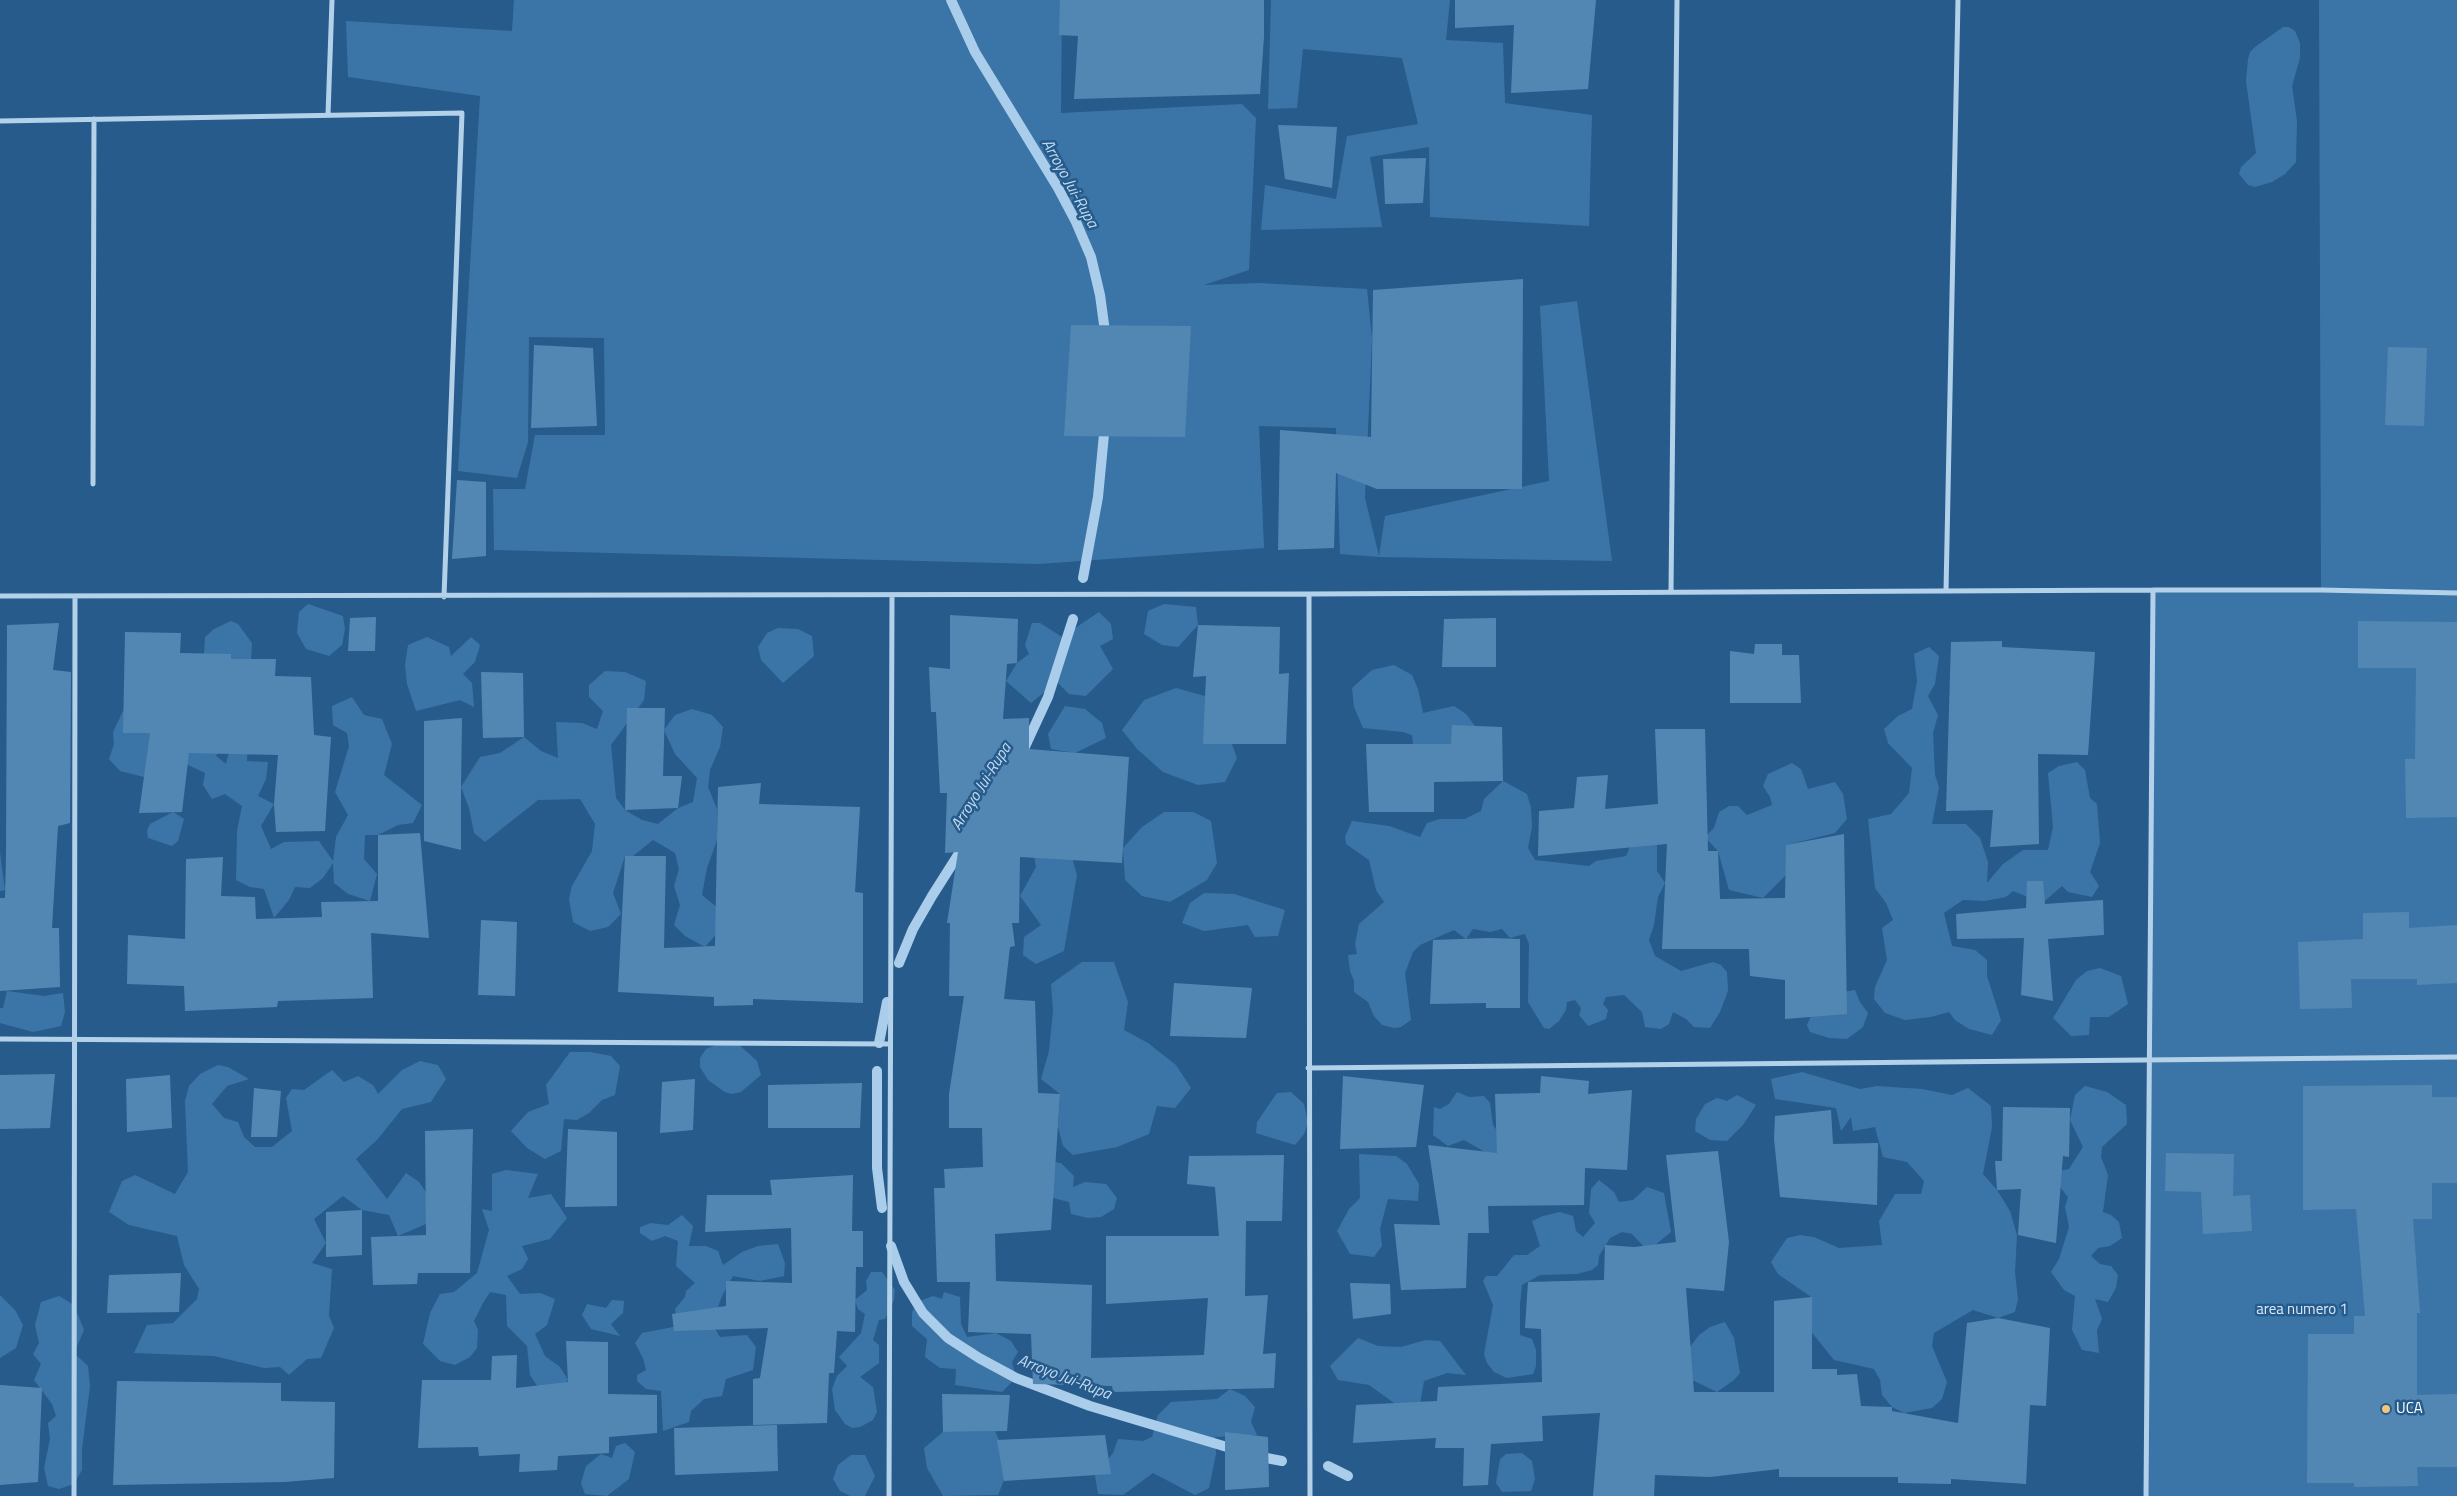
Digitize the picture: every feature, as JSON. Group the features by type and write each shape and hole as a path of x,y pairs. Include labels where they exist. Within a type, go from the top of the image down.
{"street":[{"path":"328,115 332,0"},
{"path":"1671,592 1677,0"},
{"path":"1946,591 1958,0"},
{"path":"0,121 462,113 444,597"},
{"path":"93,484 94,120"},
{"path":"2146,1496 2153,590"},
{"path":"0,596 75,598 444,597 2153,590 2321,590 2457,593"},
{"path":"1309,594 1308,1068 1310,1496"},
{"path":"889,1496 889,1044 892,595"},
{"path":"74,1496 75,598"},
{"path":"0,1039 889,1044"},
{"path":"1308,1068 2457,1057"}],"green space":[{"path":"514,0 1062,0 1061,113 1242,104 1256,118 1249,270 1204,285 1259,283 1367,289 1372,339 1365,498 1379,556 1385,516 1549,481 1540,306 1577,301 1612,561 1379,557 1340,554 1336,428 1259,426 1264,548 1038,564 494,550 493,489 525,489 535,435 605,435 604,338 529,337 528,442 517,478 458,471 480,96 348,77 346,21 512,31"},
{"path":"1271,0 1450,0 1446,40 1503,43 1505,103 1592,115 1589,226 1430,217 1429,147 1370,157 1382,227 1261,230 1265,185 1336,199 1347,136 1418,124 1402,58 1303,49 1297,108 1268,109"},
{"name":"area numero 1","path":"2319,0 2457,0 2457,1496 2146,1496 2153,590 2321,590"},
{"path":"2283,27 2289,27 2295,31 2300,43 2300,58 2292,86 2297,121 2296,162 2285,174 2272,182 2255,187 2248,185 2239,174 2241,167 2256,153 2246,81 2248,59 2250,52 2255,47"},
{"path":"308,604 343,616 345,629 342,645 329,656 306,649 297,633 299,612"},
{"path":"1164,604 1196,607 1198,625 1178,647 1162,645 1144,634 1148,611"},
{"path":"1099,612 1111,624 1113,639 1100,646 1113,669 1086,696 1069,694 1057,682 1031,703 1006,681 1017,663 1029,654 1025,645 1032,623 1040,623 1062,637"},
{"path":"231,621 238,624 252,643 251,663 204,654 205,637 214,629"},
{"path":"778,628 798,629 812,636 814,656 783,683 761,660 758,647 767,633"},
{"path":"427,637 449,647 451,656 471,637 480,645 475,662 463,674 472,683 474,707 460,700 416,711 407,684 405,665 408,645"},
{"path":"1929,647 1939,656 1935,684 1928,696 1938,715 1933,733 1935,775 1939,787 1932,824 1966,824 1980,838 1988,862 1987,883 2003,864 2023,850 2048,850 2053,827 2048,773 2059,766 2077,762 2085,770 2090,798 2097,804 2100,843 2090,872 2099,886 2092,897 2068,892 2062,886 2040,905 2028,897 2013,891 2006,897 1985,901 1963,900 1944,913 1952,946 1975,950 1987,960 1987,976 2001,1020 1992,1035 1969,1029 1955,1020 1949,1012 1931,1017 1905,1020 1885,1013 1874,999 1875,987 1887,960 1882,928 1893,920 1886,903 1875,888 1868,819 1891,814 1909,793 1912,768 1888,743 1884,729 1898,716 1912,709 1917,681 1914,654"},
{"path":"1394,665 1412,675 1418,689 1423,713 1454,706 1466,714 1475,726 1474,748 1413,744 1412,735 1403,732 1363,728 1354,707 1352,688 1372,670"},
{"path":"605,671 625,672 646,681 644,700 611,745 616,798 625,810 642,820 658,824 678,808 693,802 697,778 675,754 664,730 675,715 692,709 712,715 723,727 720,747 710,770 708,787 717,809 717,840 707,868 702,895 730,918 705,947 685,936 674,925 680,905 674,886 679,869 675,853 653,840 633,856 625,856 613,893 621,914 608,927 590,931 573,922 569,899 572,886 592,851 595,824 580,799 538,800 485,842 474,833 469,808 461,787 480,757 500,753 524,737 541,751 558,758 556,722 582,723 597,729 603,711 589,697 589,685"},
{"path":"1176,688 1205,696 1219,708 1237,758 1225,782 1198,785 1163,772 1137,749 1122,730 1144,700"},
{"path":"141,695 226,737 216,756 226,764 232,739 248,744 247,761 268,762 266,779 258,796 274,804 261,826 271,849 284,842 319,841 333,861 336,837 348,815 335,792 349,746 347,733 333,725 332,706 352,697 364,715 382,719 392,744 384,775 422,805 413,823 398,825 378,835 365,835 364,859 377,874 370,901 348,894 334,883 333,863 323,878 310,888 295,887 289,900 274,918 264,889 250,887 236,880 237,831 242,806 225,794 212,799 203,785 205,773 188,765 163,765 144,777 120,771 109,759 114,744 113,732 123,711"},
{"path":"1065,706 1085,709 1102,723 1106,738 1075,753 1051,749 1048,734"},
{"path":"1792,763 1801,769 1808,789 1835,782 1843,794 1847,819 1835,833 1786,845 1786,875 1763,898 1729,890 1718,851 1705,837 1714,828 1719,812 1729,806 1738,806 1747,815 1772,805 1770,797 1763,786 1768,774"},
{"path":"1503,781 1527,794 1531,808 1532,827 1528,848 1535,860 1589,866 1596,861 1626,856 1632,842 1650,835 1657,846 1657,871 1665,883 1658,897 1654,925 1649,940 1655,956 1681,971 1713,962 1721,965 1727,972 1728,991 1720,1012 1710,1028 1694,1027 1686,1019 1673,1012 1669,1024 1661,1029 1645,1027 1642,1012 1624,995 1606,997 1603,1004 1608,1010 1606,1019 1588,1026 1579,1015 1581,1008 1575,1000 1567,1002 1566,1010 1559,1021 1549,1029 1544,1028 1528,1002 1529,944 1525,934 1510,938 1502,929 1490,932 1473,929 1466,939 1454,930 1420,945 1413,952 1405,973 1411,1020 1401,1027 1394,1028 1382,1025 1374,1016 1368,1002 1354,992 1354,981 1350,971 1348,955 1357,954 1355,944 1359,924 1384,902 1376,890 1369,860 1346,844 1345,837 1352,821 1389,826 1420,837 1427,823 1440,819 1465,819 1481,811 1484,799"},
{"path":"173,812 184,819 178,841 172,846 148,838 147,830 150,824"},
{"path":"1164,812 1193,812 1211,821 1217,863 1207,880 1170,902 1142,896 1125,880 1123,848 1142,827"},
{"path":"1029,828 1068,844 1077,875 1064,951 1036,964 1023,955 1024,937 1041,925 1020,896 1036,867"},
{"path":"0,852 5,890 0,891"},
{"path":"1204,893 1234,894 1285,910 1278,936 1255,937 1248,925 1204,931 1182,923 1190,903"},
{"path":"1082,962 1114,962 1128,1002 1124,1030 1148,1043 1176,1065 1191,1088 1175,1108 1157,1106 1149,1134 1117,1147 1073,1155 1063,1146 1058,1127 1060,1094 1041,1079 1049,1051 1053,1011 1051,984"},
{"path":"2100,968 2121,976 2128,1004 2109,1017 2090,1017 2089,1035 2071,1036 2053,1018 2076,980 2087,971"},
{"path":"1855,990 1860,1002 1868,1013 1863,1027 1847,1039 1829,1038 1810,1032 1807,1025 1815,1007 1831,994"},
{"path":"7,991 44,996 63,993 65,1012 61,1026 33,1032 0,1023 0,1008 3,1008"},
{"path":"721,1043 737,1043 757,1061 761,1075 741,1092 732,1094 725,1092 708,1080 700,1067 700,1058 706,1049"},
{"path":"570,1052 590,1052 611,1056 620,1066 615,1095 602,1100 589,1113 577,1120 564,1119 561,1151 545,1159 527,1148 511,1131 528,1112 549,1104 546,1085"},
{"path":"420,1061 438,1065 446,1079 431,1102 402,1109 377,1140 356,1159 387,1199 406,1173 419,1182 432,1201 426,1224 398,1236 389,1215 362,1210 343,1196 314,1219 326,1243 312,1263 332,1269 329,1316 334,1328 321,1358 307,1359 289,1375 280,1367 264,1368 214,1356 134,1353 147,1325 173,1323 197,1299 199,1289 184,1265 177,1236 129,1225 109,1212 122,1181 135,1175 175,1194 188,1172 185,1101 189,1086 200,1074 218,1065 228,1067 249,1079 227,1086 212,1104 224,1118 238,1122 244,1137 255,1147 272,1147 292,1131 286,1098 292,1089 304,1090 332,1070 344,1082 358,1076 373,1085 378,1094 402,1070"},
{"path":"1802,1072 1860,1089 1877,1086 1922,1089 1952,1095 1968,1088 1991,1106 1992,1127 1983,1174 1997,1190 2010,1211 2017,1235 2015,1272 2018,1299 2015,1312 1998,1318 1973,1310 1934,1333 1932,1346 1947,1382 1942,1399 1932,1408 1904,1413 1892,1407 1882,1395 1880,1380 1874,1369 1834,1360 1809,1329 1811,1297 1778,1274 1771,1262 1787,1238 1800,1235 1814,1237 1839,1248 1882,1245 1879,1221 1895,1194 1921,1194 1924,1181 1907,1162 1883,1157 1875,1127 1853,1131 1851,1117 1841,1131 1836,1108 1775,1099 1771,1079"},
{"path":"2085,1086 2107,1092 2126,1105 2127,1124 2102,1147 2101,1157 2108,1175 2103,1212 2111,1215 2119,1222 2122,1238 2110,1246 2098,1248 2091,1256 2100,1264 2111,1266 2118,1275 2116,1288 2108,1302 2095,1299 2102,1319 2097,1330 2099,1353 2082,1350 2072,1330 2075,1296 2064,1290 2051,1272 2059,1259 2069,1227 2065,1207 2068,1197 2049,1173 2069,1169 2083,1147 2070,1120 2075,1095"},
{"path":"1291,1092 1304,1104 1308,1123 1304,1134 1295,1145 1256,1133 1257,1122 1277,1093"},
{"path":"1457,1092 1469,1097 1484,1096 1490,1103 1493,1125 1504,1141 1497,1159 1464,1140 1448,1146 1433,1135 1434,1107 1440,1109 1449,1104"},
{"path":"1737,1095 1756,1105 1743,1125 1727,1141 1710,1140 1695,1131 1696,1119 1705,1104 1717,1098 1727,1101"},
{"path":"1359,1154 1396,1156 1407,1164 1419,1184 1418,1201 1388,1199 1380,1229 1382,1246 1374,1257 1350,1254 1337,1231 1349,1209 1360,1198"},
{"path":"1043,1160 1061,1163 1074,1176 1073,1187 1085,1182 1106,1184 1117,1198 1114,1209 1101,1217 1088,1218 1071,1214 1069,1202 1053,1198"},
{"path":"506,1170 538,1174 528,1198 551,1194 567,1218 550,1239 522,1246 528,1259 522,1269 507,1276 520,1294 540,1293 555,1299 547,1325 535,1334 545,1356 560,1367 568,1380 560,1390 541,1392 530,1375 527,1346 507,1326 506,1295 490,1292 483,1303 474,1321 478,1330 477,1348 470,1357 455,1365 440,1361 423,1344 430,1313 440,1294 454,1292 477,1273 489,1230 482,1209 492,1211 492,1174"},
{"path":"1599,1180 1614,1192 1619,1202 1633,1200 1647,1187 1664,1193 1671,1232 1648,1251 1632,1234 1622,1232 1610,1238 1599,1256 1598,1265 1592,1270 1577,1274 1540,1275 1522,1285 1520,1335 1532,1339 1536,1350 1536,1366 1533,1374 1507,1378 1494,1372 1487,1363 1484,1354 1493,1305 1483,1281 1486,1276 1497,1276 1514,1255 1527,1255 1540,1246 1532,1221 1543,1216 1560,1212 1573,1216 1576,1231 1583,1237 1595,1223 1589,1213 1591,1189"},
{"path":"682,1215 693,1226 689,1246 706,1246 718,1251 723,1265 742,1252 758,1246 778,1244 785,1263 784,1276 760,1281 733,1276 722,1296 712,1324 720,1337 747,1335 756,1347 753,1370 726,1379 722,1396 704,1399 691,1411 689,1422 663,1431 661,1391 646,1389 637,1381 637,1375 646,1370 643,1358 635,1343 642,1333 678,1326 675,1309 685,1297 686,1291 695,1283 676,1266 678,1241 665,1236 652,1241 640,1233 640,1227 651,1223 668,1225"},
{"path":"871,1272 882,1272 895,1290 894,1300 885,1319 879,1320 873,1340 879,1345 879,1363 860,1377 873,1387 877,1412 873,1420 860,1427 852,1428 845,1424 835,1410 832,1389 837,1376 847,1366 839,1357 861,1333 865,1314 858,1309 855,1300 867,1290 866,1281"},
{"path":"944,1292 960,1297 961,1324 967,1337 996,1333 1011,1341 1018,1352 1012,1362 1016,1378 1002,1392 955,1385 956,1369 940,1368 925,1357 927,1339 912,1326 912,1312 917,1302 933,1296 942,1299"},
{"path":"0,1295 15,1310 23,1325 16,1348 0,1358"},
{"path":"59,1296 74,1305 84,1330 74,1353 88,1366 90,1386 82,1449 82,1470 74,1484 59,1489 48,1486 44,1468 50,1439 48,1423 56,1416 52,1404 34,1380 41,1364 33,1354 39,1343 35,1325 41,1302"},
{"path":"612,1300 624,1301 623,1313 611,1324 620,1336 591,1329 582,1315 587,1304 606,1308"},
{"path":"1725,1322 1734,1338 1740,1373 1734,1380 1717,1392 1688,1378 1690,1347 1699,1335 1710,1327"},
{"path":"1358,1338 1378,1346 1401,1347 1426,1340 1440,1341 1466,1375 1447,1373 1424,1381 1419,1410 1397,1414 1394,1403 1369,1385 1338,1380 1330,1366"},
{"path":"1230,1389 1245,1396 1255,1407 1251,1422 1257,1435 1215,1437 1216,1454 1209,1488 1195,1495 1153,1473 1123,1495 1098,1494 1095,1476 1113,1453 1118,1439 1143,1441 1152,1437 1158,1415 1171,1402 1217,1399"},
{"path":"995,1431 1010,1465 998,1495 943,1496 927,1468 924,1448 943,1432"},
{"path":"625,1443 635,1452 629,1479 607,1496 585,1494 581,1483 586,1466 601,1454 612,1458 616,1446"},
{"path":"1522,1453 1532,1461 1535,1479 1531,1491 1502,1492 1496,1483 1500,1459 1506,1454"},
{"path":"851,1455 865,1455 875,1476 865,1496 850,1496 840,1491 833,1479 838,1465"}],"building":[{"path":"1060,0 1264,0 1264,37 1260,94 1074,99 1078,36 1059,35"},
{"path":"1455,0 1596,0 1588,89 1511,93 1514,25 1455,28"},
{"path":"1278,125 1337,127 1332,188 1285,179"},
{"path":"1426,158 1423,203 1385,204 1383,159"},
{"path":"1523,279 1522,489 1377,489 1336,473 1334,548 1278,550 1280,430 1371,437 1373,290"},
{"path":"1071,325 1191,326 1185,437 1064,436"},
{"path":"534,345 593,348 597,426 531,428"},
{"path":"2388,347 2427,348 2424,426 2385,425"},
{"path":"457,480 486,482 486,556 452,559"},
{"path":"950,615 1018,619 1017,663 1007,664 1003,719 1029,718 1029,749 1129,757 1122,863 1020,857 1019,923 1012,923 1015,946 1010,947 1004,999 1035,1001 1038,1093 1060,1094 1051,1230 995,1234 996,1281 1092,1285 1091,1358 1204,1355 1208,1298 1106,1304 1106,1236 1219,1236 1215,1187 1187,1184 1189,1156 1284,1155 1282,1221 1246,1221 1245,1296 1268,1295 1263,1354 1276,1353 1274,1388 1113,1392 1112,1386 1033,1384 1031,1334 968,1332 970,1282 937,1282 934,1188 945,1188 944,1169 983,1167 982,1128 949,1128 949,1094 964,996 949,996 950,923 947,923 958,852 945,853 947,793 940,793 936,712 931,712 929,667 950,669"},
{"path":"376,617 375,651 348,651 350,618"},
{"path":"1496,618 1496,667 1442,667 1444,619"},
{"path":"2358,621 2457,622 2457,817 2406,818 2405,759 2415,759 2416,668 2358,668"},
{"path":"59,623 53,670 71,672 70,823 58,826 52,928 59,928 60,987 0,991 0,898 5,898 6,856 7,625"},
{"path":"1198,625 1280,627 1279,674 1289,673 1286,744 1203,744 1206,676 1193,677"},
{"path":"125,632 181,633 180,653 231,654 231,659 276,659 275,676 311,677 314,735 331,737 325,831 276,832 274,804 278,755 189,753 182,812 139,813 150,733 123,733"},
{"path":"2002,641 2002,647 2095,652 2088,755 2038,754 2039,844 1990,847 1993,810 1946,811 1951,642"},
{"path":"1755,644 1782,644 1782,655 1799,655 1801,703 1730,703 1730,651 1754,654"},
{"path":"481,672 523,673 524,737 483,738"},
{"path":"627,708 665,708 663,776 682,776 678,808 625,810"},
{"path":"462,718 461,850 424,841 424,721"},
{"path":"1452,725 1502,727 1503,781 1434,782 1434,812 1369,812 1366,744 1451,744"},
{"path":"1655,729 1705,729 1708,851 1718,851 1720,899 1785,898 1786,845 1844,834 1847,1014 1785,1019 1785,980 1750,976 1749,949 1662,949 1667,844 1538,856 1539,811 1574,808 1577,777 1608,775 1605,809 1658,804"},
{"path":"761,783 759,804 860,807 855,892 863,893 863,1003 753,999 753,1005 714,1006 714,997 618,992 625,856 666,856 664,948 715,946 718,787"},
{"path":"420,833 429,938 371,933 373,998 278,1001 277,1007 185,1011 184,986 127,984 128,935 185,939 186,859 223,857 221,896 255,897 256,919 322,917 321,902 378,901 378,835"},
{"path":"2027,881 2043,881 2045,904 2103,900 2104,935 2048,939 2053,1001 2021,995 2024,938 1957,939 1956,914 2026,908"},
{"path":"2409,912 2409,928 2457,925 2457,983 2417,985 2417,979 2351,979 2352,1008 2300,1009 2298,942 2363,939 2363,913"},
{"path":"481,920 517,922 515,996 478,995"},
{"path":"1520,939 1520,1008 1486,1008 1486,1003 1430,1004 1433,940"},
{"path":"1174,983 1252,988 1246,1038 1170,1036"},
{"path":"55,1074 50,1128 0,1129 0,1075"},
{"path":"170,1075 172,1128 127,1132 126,1079"},
{"path":"1343,1076 1424,1085 1416,1147 1340,1149"},
{"path":"1541,1076 1589,1081 1588,1094 1632,1090 1627,1170 1585,1168 1584,1205 1488,1206 1489,1233 1468,1233 1466,1288 1401,1290 1394,1224 1440,1225 1428,1145 1497,1153 1495,1094 1540,1093"},
{"path":"695,1079 693,1130 660,1133 662,1082"},
{"path":"862,1083 860,1128 768,1128 768,1085"},
{"path":"2432,1085 2432,1097 2457,1097 2457,1183 2432,1183 2432,1219 2413,1219 2420,1313 2417,1313 2417,1395 2457,1394 2457,1467 2417,1467 2418,1486 2354,1487 2354,1483 2307,1483 2308,1334 2354,1334 2354,1316 2365,1316 2356,1209 2303,1210 2303,1086"},
{"path":"254,1088 281,1091 277,1137 251,1137"},
{"path":"2003,1107 2070,1108 2069,1157 2063,1156 2056,1243 2018,1235 2021,1189 1997,1190 1995,1161 2002,1161"},
{"path":"1831,1110 1833,1144 1878,1143 1877,1205 1780,1197 1774,1139 1775,1116"},
{"path":"473,1129 470,1273 418,1273 417,1284 373,1285 371,1237 426,1235 425,1131"},
{"path":"568,1129 617,1132 617,1206 565,1207"},
{"path":"1718,1151 1729,1242 1724,1291 1686,1288 1694,1392 1774,1392 1774,1301 1812,1297 1812,1369 1837,1369 1837,1375 1857,1374 1861,1406 1892,1407 1892,1411 1958,1423 1967,1323 1998,1318 2050,1328 2046,1406 2030,1405 2026,1484 1951,1479 1951,1484 1898,1483 1898,1477 1779,1477 1779,1469 1710,1477 1655,1475 1654,1496 1593,1496 1600,1413 1542,1416 1543,1441 1491,1444 1488,1485 1463,1486 1464,1448 1435,1448 1436,1438 1353,1443 1356,1405 1437,1401 1438,1387 1542,1382 1541,1329 1525,1328 1528,1282 1604,1280 1605,1245 1634,1247 1676,1242 1666,1155"},
{"path":"2166,1153 2234,1154 2233,1196 2250,1195 2252,1231 2203,1234 2201,1192 2165,1191"},
{"path":"853,1175 852,1231 863,1231 863,1267 856,1267 855,1332 837,1331 834,1373 829,1373 827,1423 753,1425 753,1379 760,1378 768,1328 674,1331 672,1314 726,1306 726,1281 792,1283 791,1228 705,1232 707,1195 772,1195 770,1180"},
{"path":"362,1210 362,1255 326,1257 326,1212"},
{"path":"181,1273 179,1312 107,1313 109,1275"},
{"path":"1350,1283 1390,1284 1391,1314 1353,1319"},
{"path":"566,1341 608,1342 608,1394 657,1395 657,1433 609,1437 609,1453 558,1456 557,1470 519,1472 520,1454 479,1456 478,1447 418,1448 422,1380 491,1380 492,1356 517,1355 516,1388 568,1382"},
{"path":"117,1381 281,1383 281,1401 335,1402 334,1478 284,1482 113,1485"},
{"path":"0,1385 42,1388 38,1482 0,1485"},
{"path":"942,1394 1010,1395 1007,1431 943,1432"},
{"path":"777,1425 778,1471 675,1475 674,1428"},
{"path":"1225,1432 1268,1437 1269,1487 1225,1490"},
{"path":"1105,1435 1111,1474 1004,1481 997,1440"}],"waterway":[{"name":"Arroyo Jui-Rupa","path":"951,0 975,52 1058,188 1076,222 1091,257 1100,295 1106,339"},
{"name":"Arroyo Jui-Rupa","path":"1083,578 1098,497 1105,424"},
{"name":"Arroyo Jui-Rupa","path":"1023,751 1048,697 1073,619"},
{"name":"Arroyo Jui-Rupa","path":"899,963 913,929 965,844"},
{"name":"Arroyo Jui-Rupa","path":"879,1043 887,1002"},
{"name":"Arroyo Jui-Rupa","path":"877,1071 877,1168 882,1208"},
{"name":"Arroyo Jui-Rupa","path":"891,1246 904,1282 923,1313 948,1338 979,1358 1016,1378 1090,1406 1237,1450"},
{"name":"Arroyo Jui-Rupa","path":"1256,1456 1282,1461"},
{"name":"Arroyo Jui-Rupa","path":"1328,1466 1348,1476"}],"place":[{"name":"UCA","path":"2386,1409"}]}
